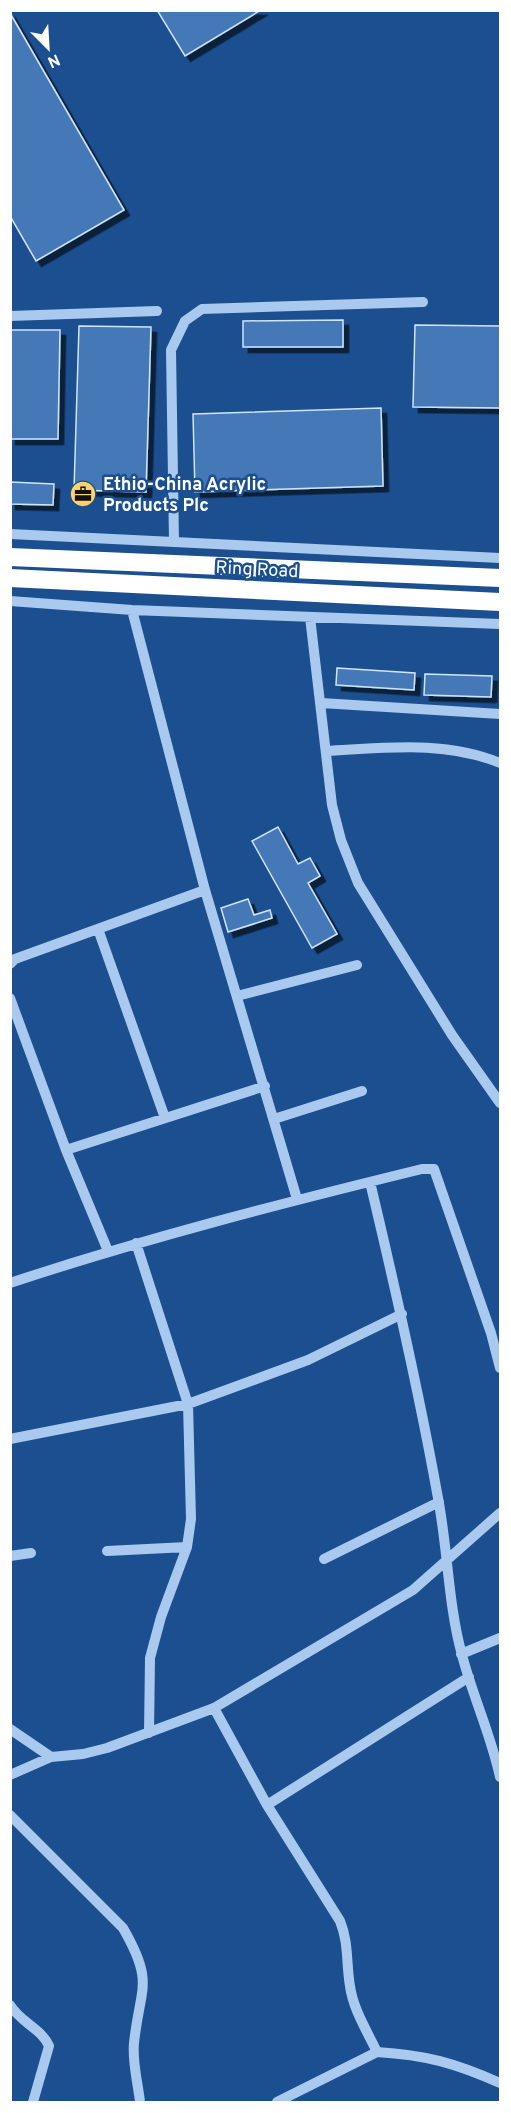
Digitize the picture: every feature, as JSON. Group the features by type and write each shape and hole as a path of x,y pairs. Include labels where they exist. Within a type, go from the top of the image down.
{"highway":[{"name":"Ring Road","path":"10,557 501,578"},
{"name":"Ring Road","path":"10,578 501,602"}],"street":[{"path":"174,542 171,350 184,321 202,309 423,302"},
{"path":"10,316 157,311"},
{"path":"10,534 501,558"},
{"path":"10,600 132,610 501,624"},
{"path":"132,610 205,890 297,1199"},
{"path":"310,617 332,805 358,883 452,1035 501,1103"},
{"path":"321,703 501,714"},
{"path":"326,751 437,746 477,753 501,763"},
{"path":"10,964 15,959 205,890"},
{"path":"98,929 165,1119"},
{"path":"237,996 357,965"},
{"path":"10,998 66,1150 108,1251"},
{"path":"66,1150 265,1086"},
{"path":"274,1119 362,1091"},
{"path":"10,1283 108,1251 297,1199 422,1170 436,1171 501,1368"},
{"path":"370,1182 402,1314 439,1502 461,1654 494,1748 501,1777"},
{"path":"136,1243 188,1404 191,1519 187,1547 161,1617 150,1658 149,1733"},
{"path":"10,1439 188,1404 308,1360 402,1314"},
{"path":"324,1558 439,1502"},
{"path":"10,1775 51,1757 83,1754 149,1733 214,1708 413,1590 501,1513"},
{"path":"107,1551 187,1547"},
{"path":"10,1556 31,1553"},
{"path":"461,1654 501,1638"},
{"path":"267,1805 469,1677"},
{"path":"214,1708 267,1805 340,1921 347,1939 353,2000 377,2052"},
{"path":"10,1729 51,1757"},
{"path":"10,1815 123,1928 135,1950 143,1970 145,1989 134,2043 140,2103"},
{"path":"10,2005 22,2021 47,2041 49,2046 50,2053 33,2103"},
{"path":"277,2103 377,2052 421,2055 472,2070 501,2083"}],"building":[{"path":"157,10 261,10 185,56"},
{"path":"10,13 124,210 36,261 10,216"},
{"path":"343,320 343,347 243,347 243,321"},
{"path":"415,325 500,326 500,408 413,407"},
{"path":"79,326 151,327 146,492 74,490"},
{"path":"10,330 60,330 58,439 10,439"},
{"path":"381,408 383,486 195,492 193,414"},
{"path":"10,482 54,484 53,505 10,504"},
{"path":"337,668 415,673 414,690 336,685"},
{"path":"425,674 492,676 491,697 424,695"},
{"path":"278,827 298,864 310,858 320,876 308,883 337,934 312,948 252,841"},
{"path":"248,899 254,915 270,910 272,918 228,932 221,908"}],"place":[{"name":"Ethio-China Acrylic Products Plc","path":"83,494"}]}
